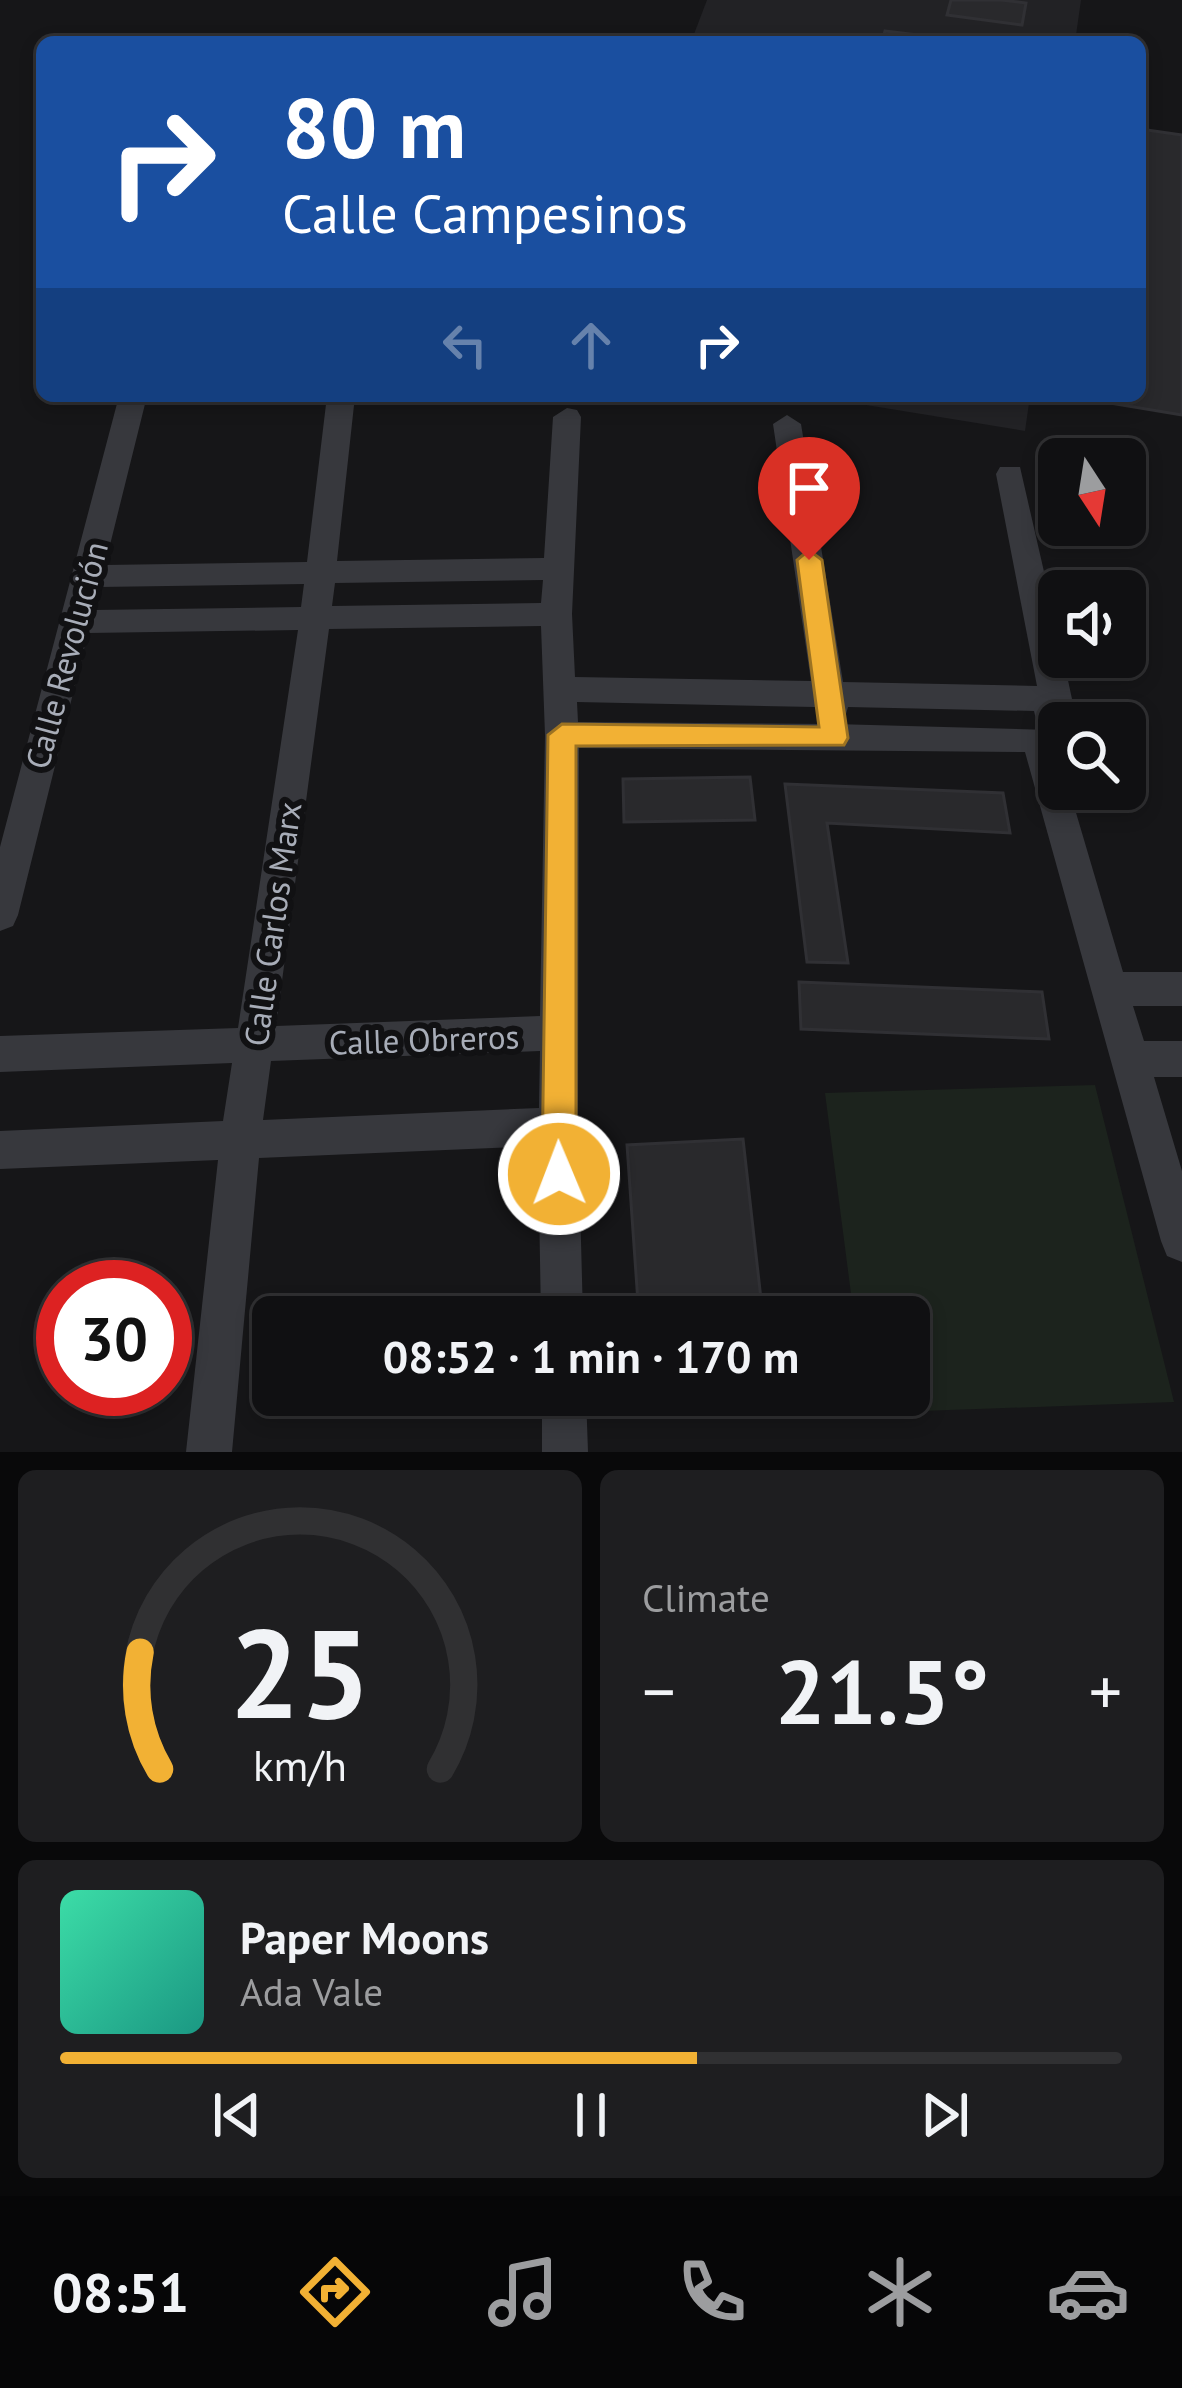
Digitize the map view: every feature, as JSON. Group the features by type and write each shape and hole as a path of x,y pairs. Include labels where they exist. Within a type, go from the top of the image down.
{"street":[{"name":"Calle Revolución","path":"0,915 132,402"},
{"name":"Calle Carlos Marx","path":"209,1452 241,1136 315,620 339,402"},
{"path":"562,1296 558,1126 562,735 556,614 567,416"},
{"path":"787,424 834,738"},
{"path":"1010,474 1055,702"},
{"path":"87,576 557,569"},
{"path":"73,622 556,614"},
{"path":"559,689 1056,699"},
{"path":"562,735 1038,739"},
{"path":"1058,810 1182,1241"},
{"path":"1109,989 1182,989"},
{"name":"Calle Obreros","path":"0,1054 560,1034"},
{"path":"1128,1059 1182,1059"},
{"path":"0,1150 241,1136 558,1126"},
{"path":"564,1416 565,1452"}],"shaded area":[{"path":"707,0 1081,0 1076,36 693,36"},
{"path":"848,402 1029,402 1025,431"},
{"path":"1095,1085 1174,1402 930,1411 930,1296 851,1296 825,1093"}],"building":[{"path":"951,0 1026,3 1022,25 947,15"},
{"path":"885,31 926,36 884,36"},
{"path":"1146,130 1182,135 1182,415 1104,402 1146,402"},
{"path":"750,777 755,820 624,822 623,779"},
{"path":"785,784 1003,793 1010,833 827,823 848,963 807,962"},
{"path":"799,982 1042,992 1049,1039 801,1029"},
{"path":"743,1139 761,1296 638,1296 627,1145"}],"route":[{"path":"559,1174 562,735 834,738 809,560"}]}
